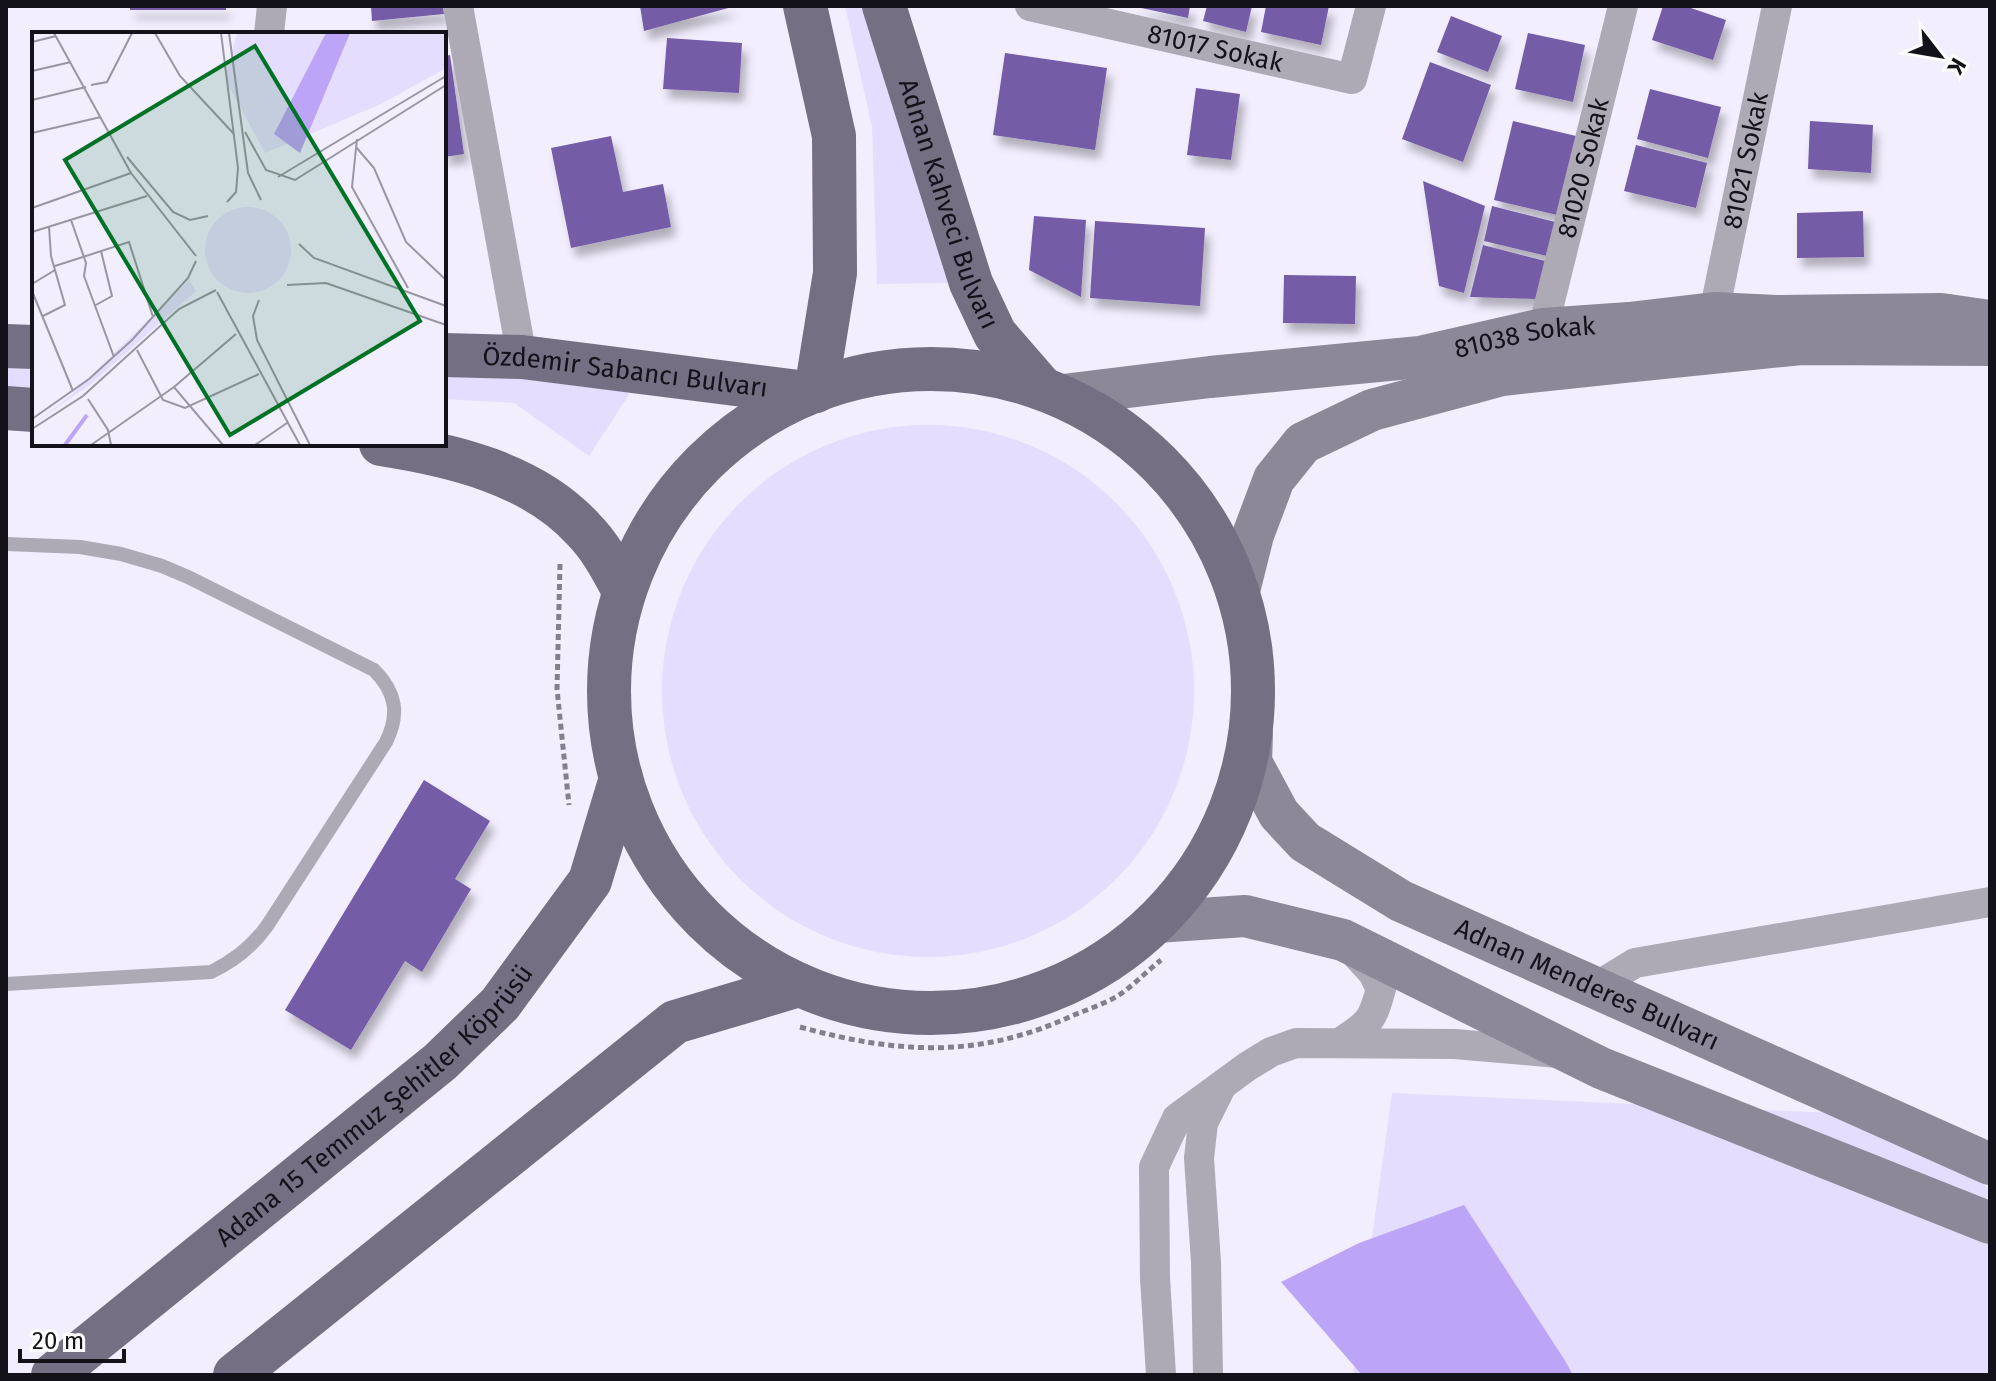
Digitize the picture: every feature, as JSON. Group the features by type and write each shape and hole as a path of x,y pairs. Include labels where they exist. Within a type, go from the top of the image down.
{"main road":[{"path":"805,6 834,136 835,273 811,392"},
{"name":"Adnan Kahveci Bulvarı","path":"884,6 971,283 995,334 1052,391"},
{"name":"81038 Sokak","path":"1052,391 1420,357 1543,329 1714,313 1776,316 1941,314 1990,321"},
{"name":"81038 Sokak","path":"1238,595 1253,535 1274,479 1303,443 1372,410 1502,375 1623,362 1801,344 1990,345"},
{"path":"6,346 32,347"},
{"name":"Özdemir Sabancı Bulvarı","path":"446,355 522,357 811,392"},
{"path":"792,1004 766,969 691,907 664,872 634,820 610,730 607,677 612,630 624,591 648,535 673,496 701,462 754,422 811,392 909,370 957,370 1052,391 1109,422 1147,450 1180,484 1210,532 1238,595 1248,639 1253,692 1252,734 1233,802 1212,850 1162,938"},
{"path":"6,408 32,410"},
{"path":"392,446 446,456 512,479 560,506 584,529 605,556 624,591"},
{"name":"Adnan Menderes Bulvarı","path":"1252,734 1251,762 1279,814 1305,842 1401,901 1990,1164"},
{"name":"Adana 15 Temmuz Şehitler Köprüsü","path":"53,1375 440,1062 500,1004 590,881 621,778"},
{"path":"235,1375 675,1022 792,1004 851,1004 910,1012 962,1014 1011,1003 1060,987 1115,956 1162,938 1245,916 1343,940 1571,1054 1990,1223"}],"street":[{"path":"269,32 272,6"},
{"path":"458,6 522,357"},
{"name":"81017 Sokak","path":"1030,6 1352,79 1371,6"},
{"name":"81020 Sokak","path":"1543,329 1623,6"},
{"name":"81021 Sokak","path":"1714,313 1777,6"},
{"path":"1594,988 1635,963 1990,902"},
{"path":"1341,1042 1374,1016 1381,989 1373,973 1343,940"},
{"path":"1161,1375 1155,1278 1154,1167 1177,1118 1271,1052 1296,1043 1455,1044 1571,1054"},
{"path":"1208,1375 1206,1262 1199,1158 1203,1123 1222,1084"}],"lane":[{"path":"6,544 80,547 121,554 188,577 374,670 391,691 395,717 386,742 267,926 257,940 228,963 211,972 6,984"}],"path":[{"path":"544,497 561,552 557,689 568,816"},
{"path":"792,1004 842,1038 891,1047 935,1049 1000,1041 1052,1025 1118,995 1162,938"}],"shaded area":[{"path":"845,6 870,6 957,283 877,284 872,127"},
{"path":"6,367 32,367 32,392 6,392"},
{"path":"446,374 529,374 630,393 589,456 514,403 446,399"},
{"path":"928,425 980,431 1030,446 1076,470 1116,503 1149,543 1173,589 1188,639 1194,691 1188,743 1173,793 1149,839 1116,879 1076,912 1030,936 980,951 928,957 876,951 826,936 780,912 740,879 707,839 683,793 668,743 662,691 668,639 683,589 707,543 740,503 780,470 826,446 876,431"},
{"path":"1392,1093 1918,1117 1990,1191 1990,1375 1353,1375"},
{"path":"1464,1205 1573,1375 1362,1375 1281,1282 1359,1243"}],"building":[{"path":"130,6 226,6 226,10 130,10"},
{"path":"371,6 443,6 444,14 372,21"},
{"path":"640,6 732,6 732,7 644,31"},
{"path":"1132,6 1190,6 1188,18"},
{"path":"1207,6 1252,6 1246,32 1203,21"},
{"path":"1266,6 1329,6 1321,45 1261,32"},
{"path":"1663,6 1685,6 1726,20 1713,60 1652,40"},
{"path":"1451,16 1502,36 1488,72 1437,52"},
{"path":"1528,33 1585,45 1573,102 1515,89"},
{"path":"667,38 742,43 739,93 663,89"},
{"path":"1005,53 1107,68 1095,150 993,135"},
{"path":"450,55 464,154 446,157 446,56"},
{"path":"1430,62 1491,85 1463,162 1402,139"},
{"path":"1196,88 1240,94 1231,160 1187,155"},
{"path":"1650,89 1721,107 1708,158 1637,139"},
{"path":"1513,121 1576,136 1557,215 1494,200"},
{"path":"1810,121 1873,125 1871,173 1808,169"},
{"path":"611,136 623,192 663,184 671,227 571,248 551,148"},
{"path":"1636,145 1707,163 1696,208 1624,191"},
{"path":"1423,181 1485,206 1464,293 1439,286"},
{"path":"1492,206 1555,222 1547,256 1484,241"},
{"path":"1863,211 1864,257 1797,258 1797,213"},
{"path":"1034,216 1086,220 1081,297 1029,270"},
{"path":"1095,221 1205,228 1200,306 1090,298"},
{"path":"1483,245 1545,261 1536,299 1470,297"},
{"path":"1284,275 1356,276 1355,324 1283,323"},
{"path":"424,780 490,821 455,879 471,889 422,972 405,961 351,1050 285,1010"}]}
